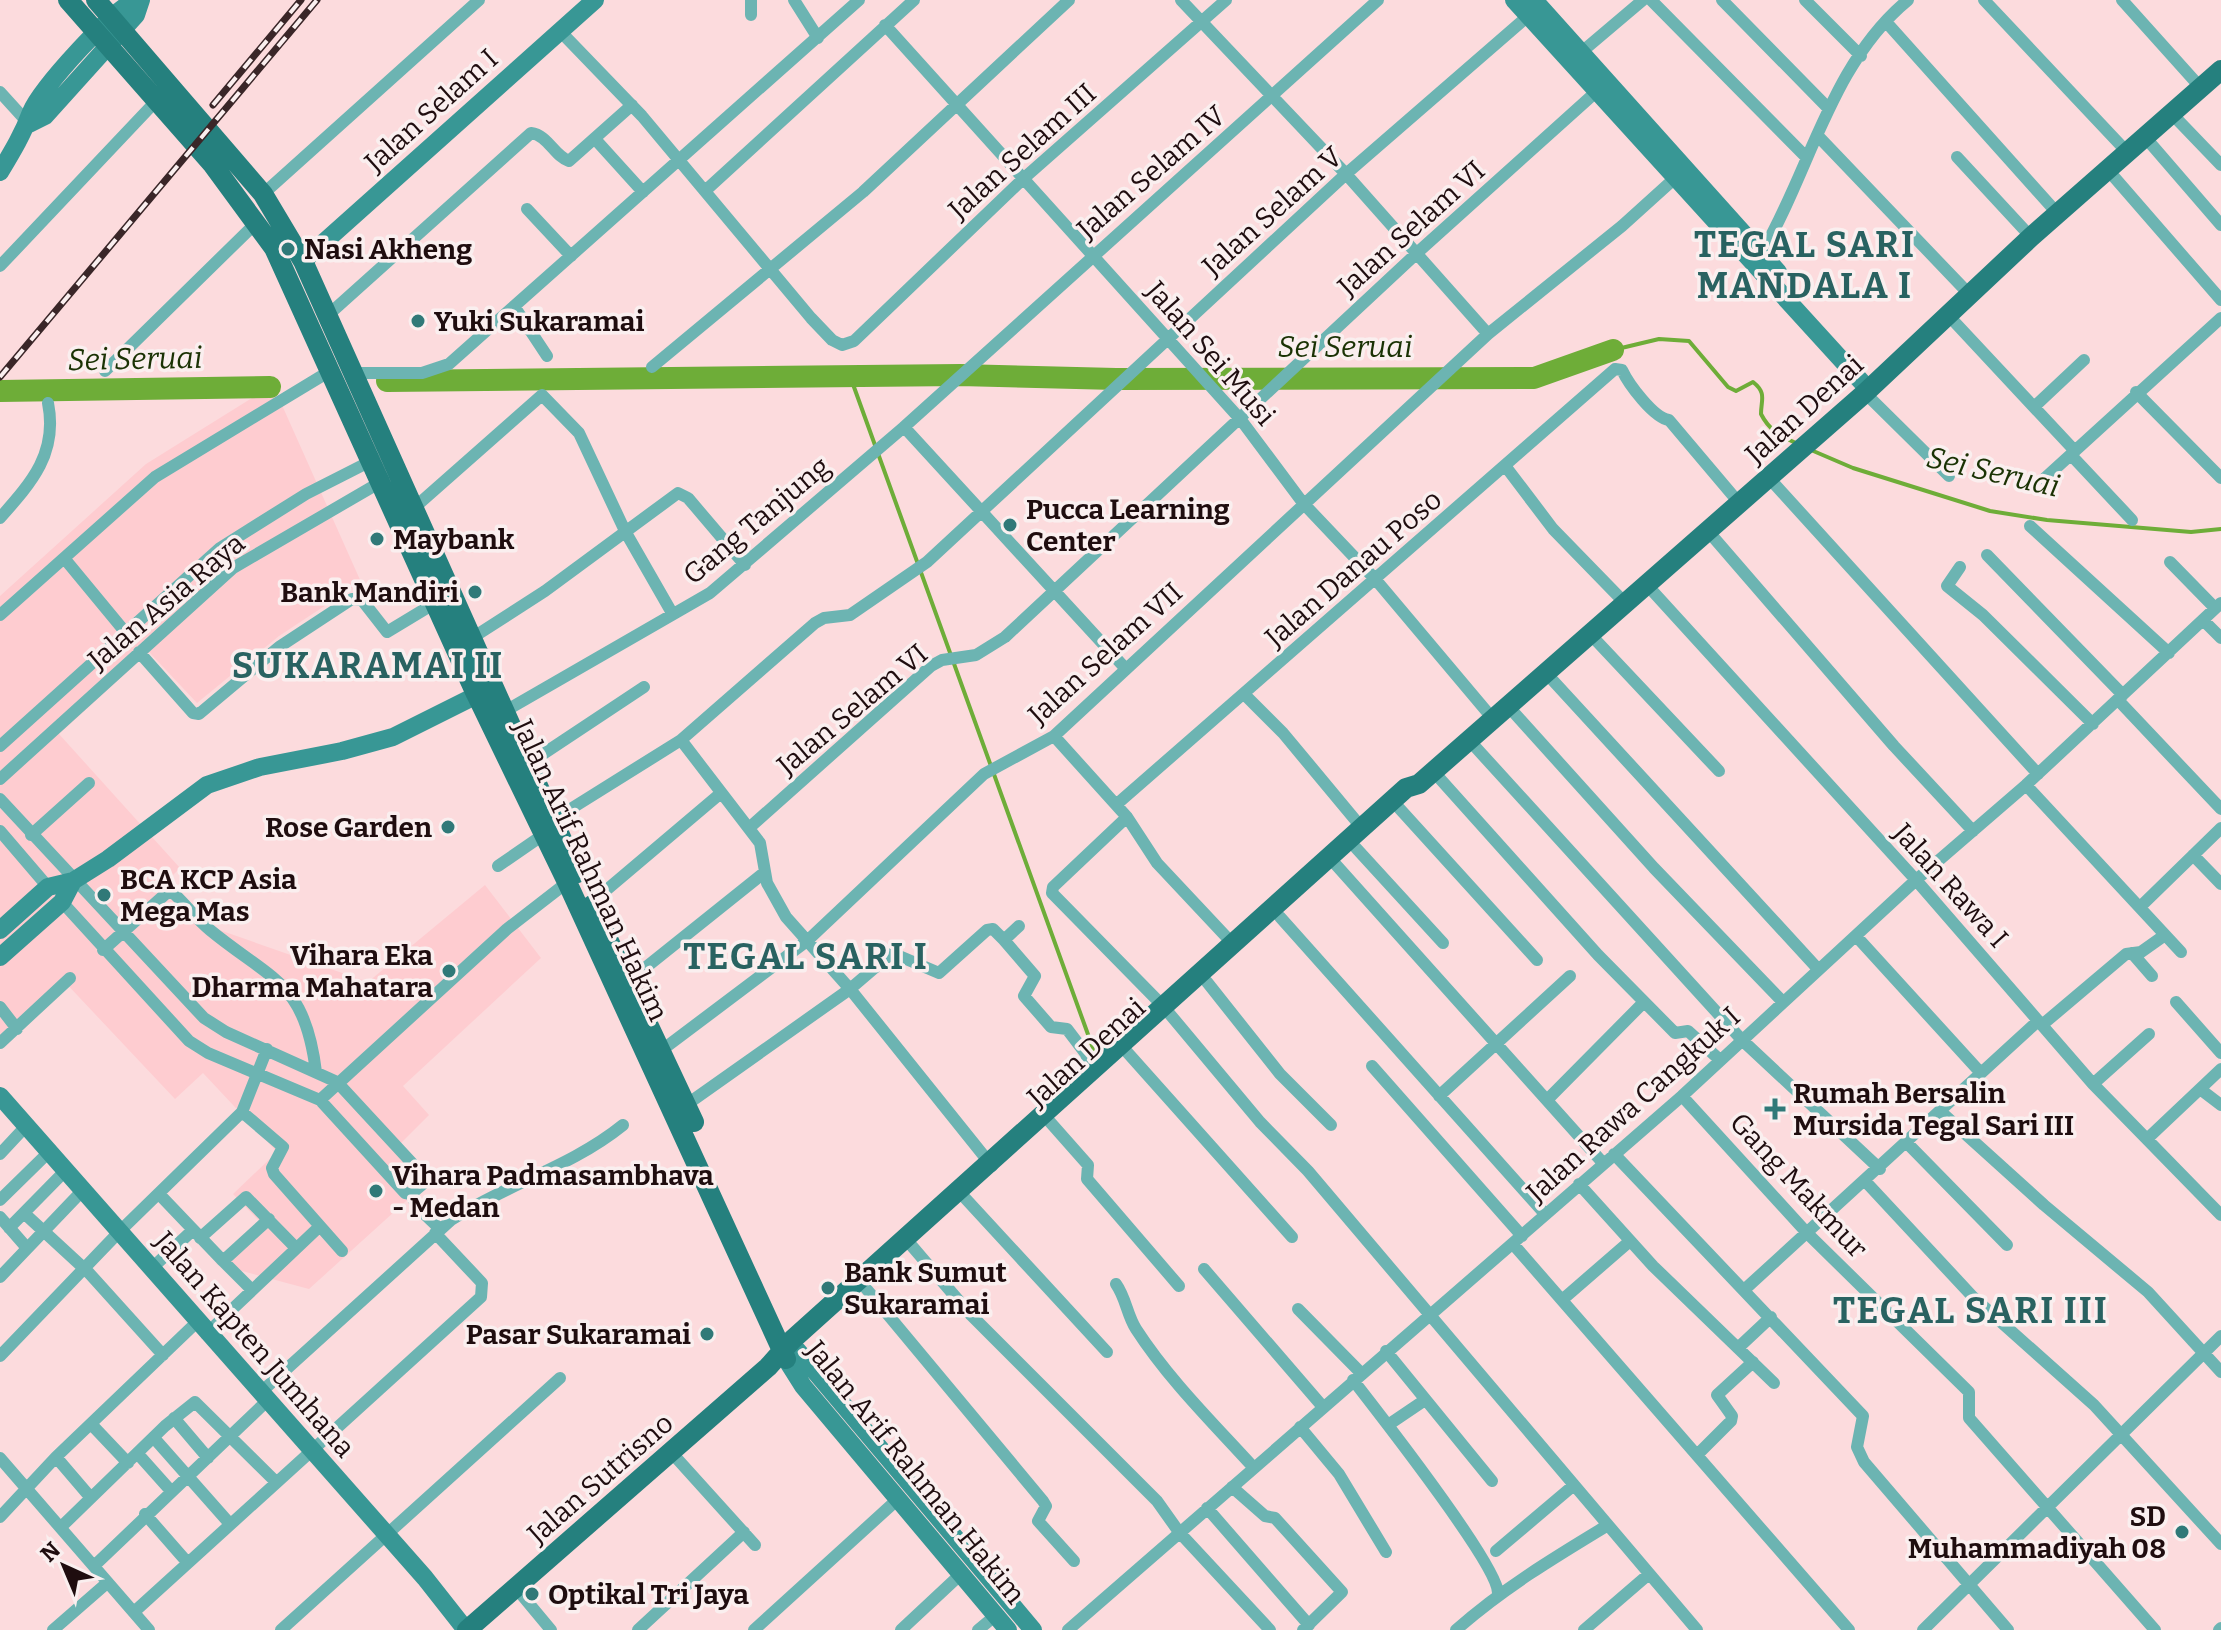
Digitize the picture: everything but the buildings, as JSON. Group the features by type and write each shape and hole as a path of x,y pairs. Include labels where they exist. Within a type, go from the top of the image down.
{"main road":[{"name":"Jalan Arif Rahman Hakim","path":"68,0 109,31 263,194 303,261 472,638 484,691"},
{"name":"Jalan Arif Rahman Hakim","path":"96,0 109,31 157,100 274,248 435,603 484,691 572,878 785,1353"},
{"name":"Jalan Denai","path":"1359,838 1406,788 1426,777 1740,504 1870,389 2031,237 2221,70"},
{"name":"Jalan Arif Rahman Hakim","path":"496,716 528,764 548,827"},
{"name":"Jalan Denai","path":"785,1353 1166,1010 1233,944 1359,838 1413,797 1426,777"},
{"name":"Jalan Denai","path":"908,1242 965,1198 992,1166 1050,1122 1093,1076 1127,1052 1166,1010 1207,982 1280,917 1333,861"},
{"name":"Jalan Arif Rahman Hakim","path":"572,878 591,903 662,1050 785,1353"},
{"name":"Jalan Sutrisno","path":"466,1630 785,1353"}],"street":[{"path":"0,172 29,124 40,122 125,5 139,0"},
{"path":"263,194 479,0"},
{"name":"Jalan Selam I","path":"303,261 595,0"},
{"path":"751,0 751,15"},
{"path":"794,0 818,38"},
{"path":"352,373 422,373 440,369 859,0"},
{"path":"705,191 914,0"},
{"path":"652,367 771,270 956,106 1069,0"},
{"path":"1181,0 1346,174 1488,334"},
{"name":"Jalan Selam III","path":"771,270 832,340 842,345 854,341 1023,179 1226,0"},
{"name":"Jalan Selam IV","path":"955,380 1378,0"},
{"path":"1514,0 1531,8 1761,254 1870,389"},
{"path":"1576,58 1643,0"},
{"path":"1651,0 1807,158"},
{"path":"1722,0 1829,109"},
{"path":"1805,0 1861,56"},
{"path":"1761,254 1829,109 1861,56 1908,0"},
{"path":"1984,0 2128,153"},
{"path":"2122,0 2201,88"},
{"name":"Jalan Selam V","path":"498,866 548,827 681,740 815,623 824,618 850,615 908,572 922,566 1346,174 1531,8"},
{"path":"1887,23 2058,214"},
{"name":"Jalan Sei Musi","path":"885,25 1241,420 1303,503 1500,712 1783,1002"},
{"path":"560,31 632,105 771,270"},
{"path":"1576,58 1596,92 1949,476"},
{"path":"0,92 29,124"},
{"name":"Jalan Selam VI","path":"749,828 942,660 976,655 1005,637 1055,594 1417,253 1596,92"},
{"path":"0,266 157,100"},
{"path":"327,316 531,133 541,135 566,161 632,105"},
{"path":"2172,114 2221,165"},
{"path":"1817,135 1970,295"},
{"path":"2145,137 2221,225"},
{"path":"595,139 643,192"},
{"path":"1957,157 2031,237"},
{"path":"2108,170 2221,300"},
{"name":"Jalan Selam VII","path":"662,1050 807,941 984,774 1054,736 1488,334 1622,226 1674,179"},
{"path":"527,209 571,256"},
{"path":"105,371 256,223"},
{"path":"514,306 547,356"},
{"path":"1948,315 2034,407 2132,520"},
{"path":"2044,479 2136,392 2219,322"},
{"path":"2034,407 2084,360"},
{"name":"Jalan Danau Poso","path":"1117,804 1506,467 1596,384 1620,368 1643,401 1662,419 1669,420 1740,504"},
{"path":"0,615 155,477 330,371"},
{"name":"Gang Tanjung","path":"496,716 672,613 685,610 745,565 955,380"},
{"path":"2136,392 2221,478"},
{"path":"414,508 542,395 579,433 625,531 672,613"},
{"path":"0,518 44,461 52,432 48,403"},
{"path":"904,427 980,514 1126,669"},
{"name":"Jalan Asia Raya","path":"0,746 220,548 306,494 369,462"},
{"path":"1506,467 1553,529 1577,550 1625,603"},
{"path":"1769,478 2038,774"},
{"name":"Jalan Asia Raya","path":"0,779 233,568 379,483"},
{"path":"472,638 545,591 678,493 688,498 745,565"},
{"path":"306,494 318,516"},
{"path":"2030,526 2169,653"},
{"path":"1708,531 1894,746 1973,831"},
{"path":"220,548 233,568"},
{"path":"1987,555 2221,809"},
{"path":"64,558 126,633"},
{"path":"2170,562 2218,605"},
{"path":"1960,567 1947,586 1983,615 2093,724"},
{"name":"Jalan Rawa I","path":"1647,585 1916,880 2093,1084 2221,1215"},
{"path":"139,652 193,713 199,714 279,647 352,599 362,600 387,632 435,603"},
{"name":"Jalan Rawa Cangkuk I","path":"1068,1630 1682,1096 1916,880 2093,724 2218,605"},
{"path":"2203,620 2221,638"},
{"path":"1590,634 1719,771"},
{"path":"1546,673 1818,969"},
{"path":"528,764 644,687"},
{"path":"0,930 48,887 73,881 194,793 224,777 393,737 484,691"},
{"path":"1244,694 1283,733 1359,838 1443,943"},
{"path":"1054,736 1117,804 1157,863 1233,944"},
{"path":"681,740 760,843 771,893 786,917 850,989 992,1166"},
{"path":"1469,740 1742,1040 1880,1169"},
{"path":"1426,777 1675,1033 1688,1031 1720,1060"},
{"path":"31,835 89,783"},
{"path":"2026,785 2181,952"},
{"path":"591,903 721,793"},
{"path":"0,799 73,881 212,1025 337,1082 423,1175 424,1183 411,1194 405,1193 320,1100 189,1041 62,902"},
{"path":"1399,808 1537,960"},
{"path":"1127,817 1051,890 1166,1010 1697,1630"},
{"path":"2140,907 2221,828"},
{"path":"0,831 48,887"},
{"path":"2193,855 2221,884"},
{"path":"1333,861 1603,1163"},
{"path":"630,980 765,872"},
{"path":"320,1100 507,929 572,878"},
{"path":"0,957 62,902 73,881"},
{"path":"103,950 165,892 172,891 207,928 291,991 312,1045 316,1072"},
{"path":"1280,917 1545,1214"},
{"path":"1004,940 1019,926"},
{"path":"686,1105 850,989 892,953 939,973 987,930 993,929 1035,976 1024,996 1051,1027 1067,1029 1088,1057 1093,1076"},
{"path":"1744,1290 1866,1182 1980,1072 2126,954 2141,952 2165,935"},
{"path":"1856,936 1980,1072"},
{"path":"2132,953 2152,976"},
{"path":"1439,1096 1570,976"},
{"path":"0,1043 70,978"},
{"path":"1207,982 1280,1074 1331,1125"},
{"path":"1547,1100 1644,1002"},
{"path":"2176,1002 2221,1053"},
{"path":"0,1007 17,1029"},
{"path":"2093,1084 2149,1034"},
{"path":"0,1356 120,1231 242,1112 267,1049"},
{"path":"1127,1052 1292,1237"},
{"path":"1372,1066 1518,1240 1562,1300 1849,1630"},
{"path":"2147,1139 2221,1069"},
{"path":"2200,1089 2221,1105"},
{"name":"Gang Makmur","path":"1682,1096 1807,1233 1969,1392 1969,1418 2155,1630"},
{"name":"Jalan Kapten Jumhana","path":"3,1105 51,1150 466,1630"},
{"path":"1940,1111 2044,1205 2148,1292 2221,1372"},
{"path":"242,1112 283,1147 272,1171 342,1251"},
{"path":"1050,1122 1088,1165 1087,1179 1179,1286"},
{"path":"0,1154 27,1125"},
{"path":"94,1566 145,1514 231,1436 264,1397 437,1231 476,1204 571,1162 623,1125"},
{"path":"1907,1143 2007,1245"},
{"path":"0,1200 51,1150"},
{"path":"1614,1154 1863,1416 1857,1447 1864,1462 2008,1630"},
{"path":"9,1228 67,1169"},
{"path":"1866,1182 1973,1297 2094,1405 2221,1544"},
{"path":"1579,1184 1630,1241 1774,1383"},
{"path":"0,1277 84,1189"},
{"path":"134,1612 481,1297 482,1283 418,1208 411,1194"},
{"path":"160,1195 252,1290"},
{"path":"151,1269 242,1198 249,1199 296,1248"},
{"path":"965,1198 1107,1352"},
{"path":"25,1214 84,1269 163,1355"},
{"path":"0,1217 27,1248"},
{"path":"223,1261 269,1219"},
{"path":"0,1517 56,1457 163,1355 252,1290 319,1227"},
{"path":"1562,1300 1630,1241"},
{"path":"908,1242 971,1315 1157,1501 1179,1532 1270,1630"},
{"path":"1204,1269 1323,1407"},
{"path":"862,1284 1043,1501 1046,1506 1038,1521 1074,1561"},
{"path":"1116,1284 1125,1297 1136,1328 1168,1373 1253,1467"},
{"path":"1298,1309 1357,1377 1493,1574 1498,1593"},
{"path":"1739,1347 1771,1317"},
{"path":"1923,1630 2221,1336"},
{"path":"1386,1351 1492,1481"},
{"name":"Jalan Arif Rahman Hakim","path":"785,1353 803,1386 1008,1630"},
{"name":"Jalan Arif Rahman Hakim","path":"785,1353 1033,1630"},
{"path":"1697,1455 1731,1421 1732,1416 1717,1395 1753,1362"},
{"path":"288,1628 385,1535 560,1378"},
{"path":"1388,1425 1425,1400"},
{"path":"61,1527 174,1418 198,1402 276,1482"},
{"path":"174,1418 208,1458"},
{"path":"92,1425 171,1491"},
{"path":"1300,1427 1339,1474 1386,1552"},
{"path":"154,1438 230,1524"},
{"path":"671,1452 755,1545"},
{"path":"56,1457 91,1498"},
{"path":"0,1458 149,1630"},
{"path":"1496,1551 1574,1485"},
{"path":"1207,1508 1306,1628 1342,1592 1275,1518 1265,1516 1232,1487"},
{"path":"754,1630 898,1499"},
{"path":"145,1514 187,1562"},
{"path":"1456,1630 1498,1593 1521,1583 1608,1525"},
{"path":"638,1630 744,1532"},
{"path":"901,1630 962,1573"},
{"path":"1584,1630 1649,1574"},
{"path":"53,1630 107,1583"},
{"path":"516,1588 551,1630"},
{"path":"978,1630 996,1615"}],"shaded area":[{"path":"273,385 361,582 279,636 197,703 149,652 59,734 180,868 166,882 205,925 368,982 485,885 541,958 403,1086 429,1115 394,1150 426,1183 309,1289 216,1264 261,1223 233,1194 277,1152 203,1073 175,1099 62,979 0,1035 0,596 146,464"}],"waterway":[{"name":"Sei Seruai","path":"1613,350 1659,339 1689,341 1728,387 1736,391 1753,382 1762,393 1761,414 1764,420 1776,432 1796,443"},
{"name":"Sei Seruai","path":"387,381 960,375 1116,379 1534,378 1613,350"},
{"path":"850,376 1094,1051"},
{"name":"Sei Seruai","path":"0,391 270,387"},
{"name":"Sei Seruai","path":"1811,450 1853,468 1990,511 2047,520 2191,532 2221,529"}],"railway":[{"path":"213,105 301,0"},
{"path":"0,377 317,0"}],"place":[{"name":"Nasi Akheng","path":"288,249"},
{"name":"Yuki Sukaramai","path":"418,321"},
{"name":"Pucca Learning Center","path":"1010,525"},
{"name":"Maybank","path":"377,539"},
{"name":"Bank Mandiri","path":"475,592"},
{"name":"Rose Garden","path":"448,827"},
{"name":"BCA KCP Asia Mega Mas","path":"104,895"},
{"name":"Vihara Eka Dharma Mahatara","path":"449,971"},
{"name":"Rumah Bersalin Mursida Tegal Sari III","path":"1775,1109"},
{"name":"Vihara Padmasambhava - Medan","path":"376,1191"},
{"name":"Bank Sumut Sukaramai","path":"828,1288"},
{"name":"Pasar Sukaramai","path":"707,1334"},
{"name":"SD Muhammadiyah 08","path":"2182,1532"},
{"name":"Optikal Tri Jaya","path":"532,1594"}],"district":[{"name":"TEGAL SARI MANDALA I","path":"1805,264"},
{"name":"SUKARAMAI II","path":"368,665"},
{"name":"TEGAL SARI I","path":"806,956"},
{"name":"TEGAL SARI III","path":"1971,1310"}]}
